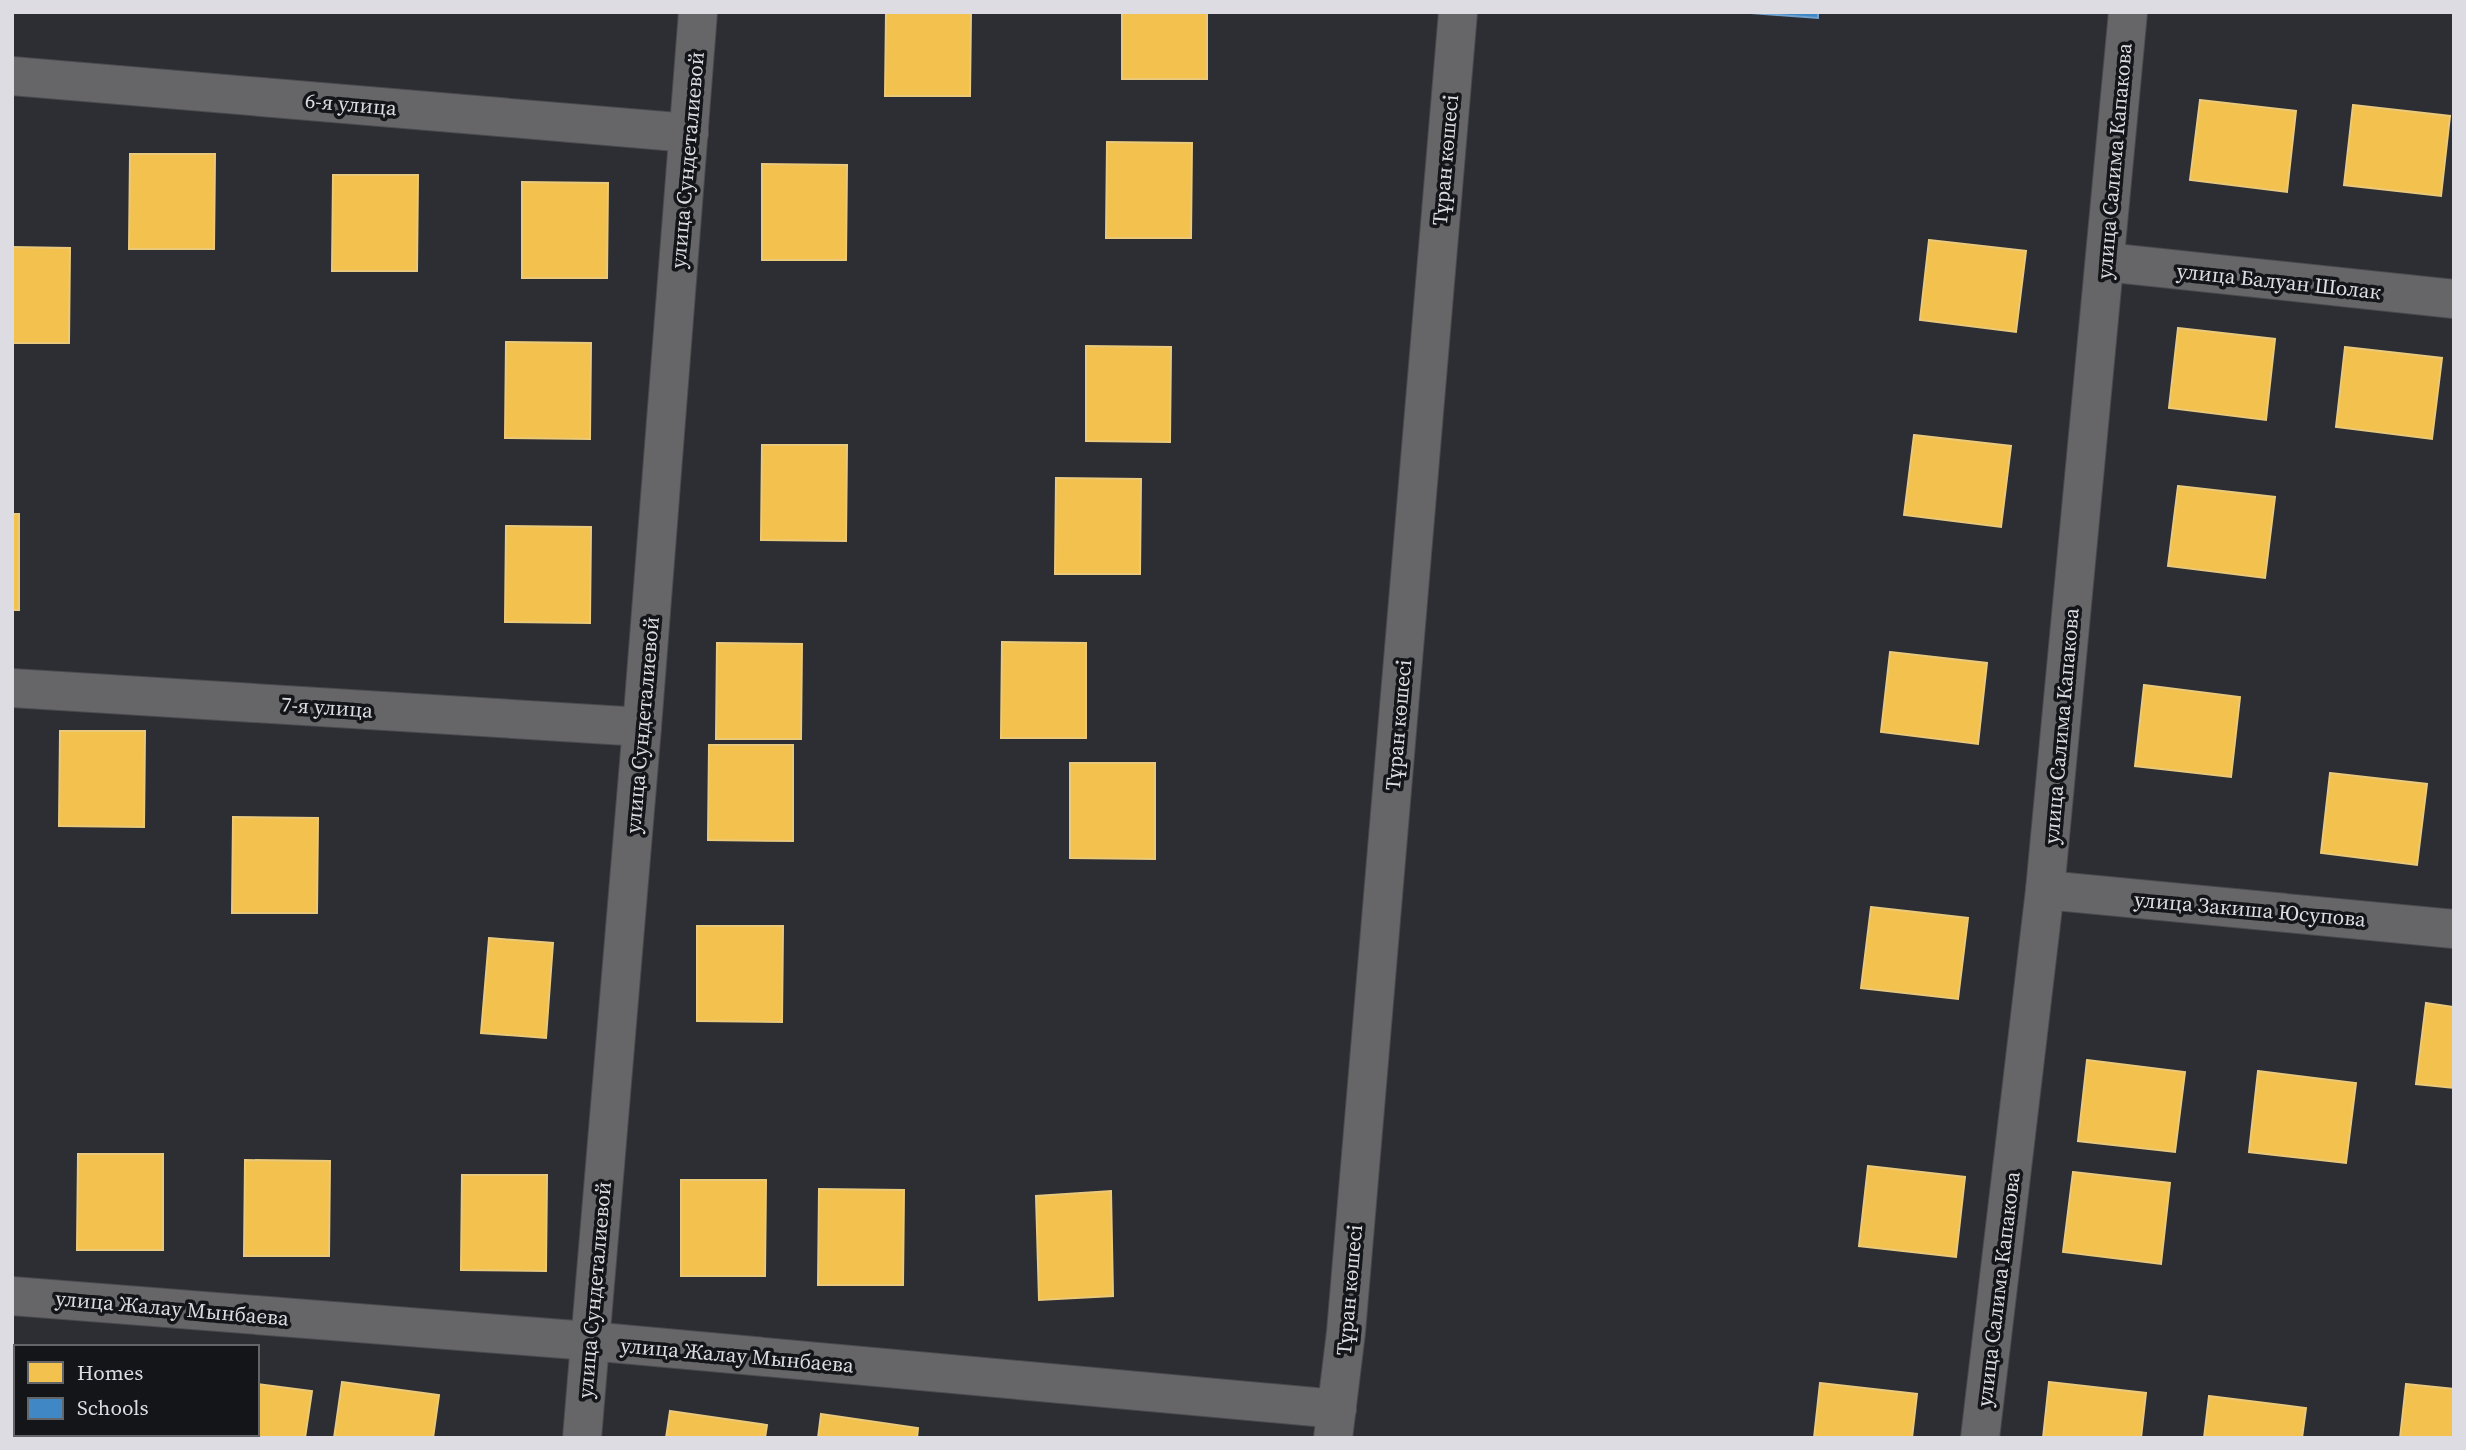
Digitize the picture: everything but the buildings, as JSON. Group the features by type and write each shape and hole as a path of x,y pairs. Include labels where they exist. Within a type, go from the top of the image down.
{"street":[{"name":"улица Сундеталиевой","path":"582,1438 642,727 698,12"},
{"name":"Тұран көшесі","path":"1335,1423 1348,1318 1458,12"},
{"name":"улица Салима Капакова","path":"1980,1438 2045,890 2127,12"},
{"name":"6-я улица","path":"12,76 689,133"},
{"name":"улица Балуан Шолак","path":"2105,262 2454,299"},
{"name":"7-я улица","path":"12,688 642,727"},
{"name":"улица Закиша Юсупова","path":"2045,890 2454,929"},
{"name":"улица Жалау Мынбаева","path":"12,1296 589,1341 1335,1423"}]}
